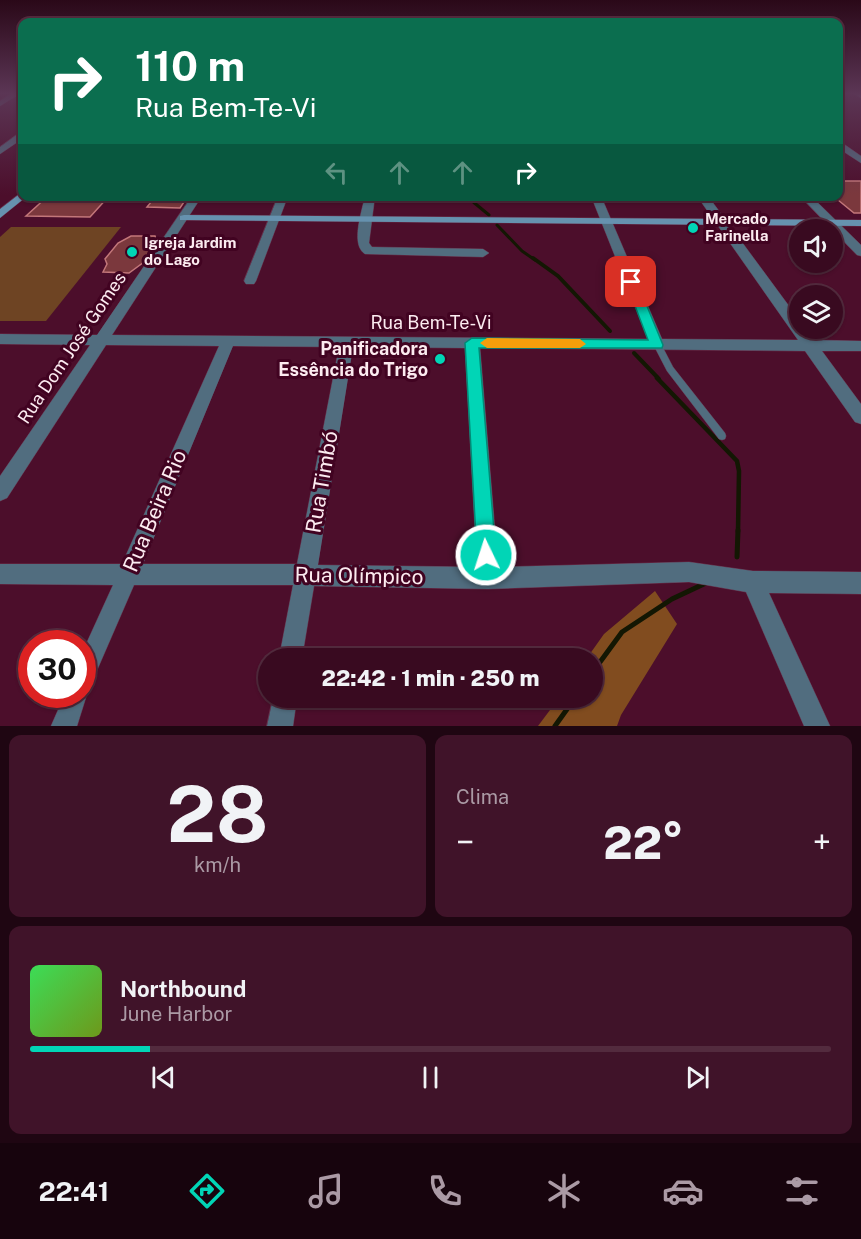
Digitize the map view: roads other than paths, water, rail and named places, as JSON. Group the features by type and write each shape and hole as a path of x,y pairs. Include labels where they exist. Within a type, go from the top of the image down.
{"street":[{"path":"0,151 18,138"},
{"path":"0,142 18,142"},
{"path":"843,145 861,147"},
{"path":"843,147 861,160"},
{"path":"0,215 18,199"},
{"name":"Rua Dom José Gomes","path":"0,492 194,201"},
{"path":"250,281 282,201"},
{"path":"369,201 363,243 364,248 369,251 483,253"},
{"path":"598,201 657,345"},
{"path":"705,201 861,417"},
{"path":"810,201 828,219"},
{"path":"184,218 789,222"},
{"path":"843,222 861,222"},
{"path":"843,234 861,252"},
{"name":"Rua Bem-Te-Vi","path":"0,339 861,346"},
{"name":"Rua Beira Rio","path":"96,648 228,341"},
{"name":"Rua Timbó","path":"293,648 347,342"},
{"path":"472,343 488,578"},
{"name":"Rua Olímpico","path":"0,574 488,578 689,572 753,582 861,583"},
{"path":"753,582 817,726"},
{"path":"64,726 71,708"},
{"path":"280,726 283,708"}],"lane":[{"path":"657,345 670,369 722,436"}],"waterway":[{"path":"472,201 489,215"},
{"path":"497,225 522,251 535,260"},
{"path":"533,258 558,276 610,331"},
{"path":"634,353 659,379"},
{"path":"657,378 737,461 739,471 738,532"},
{"path":"737,557 738,530"},
{"path":"603,658 622,632 672,599 706,583"},
{"path":"555,726 568,708"}],"place":[{"name":"Mercado Farinella","path":"693,228"},
{"name":"Igreja Jardim do Lago","path":"132,252"},
{"name":"Panificadora Essência do Trigo","path":"440,359"}]}
